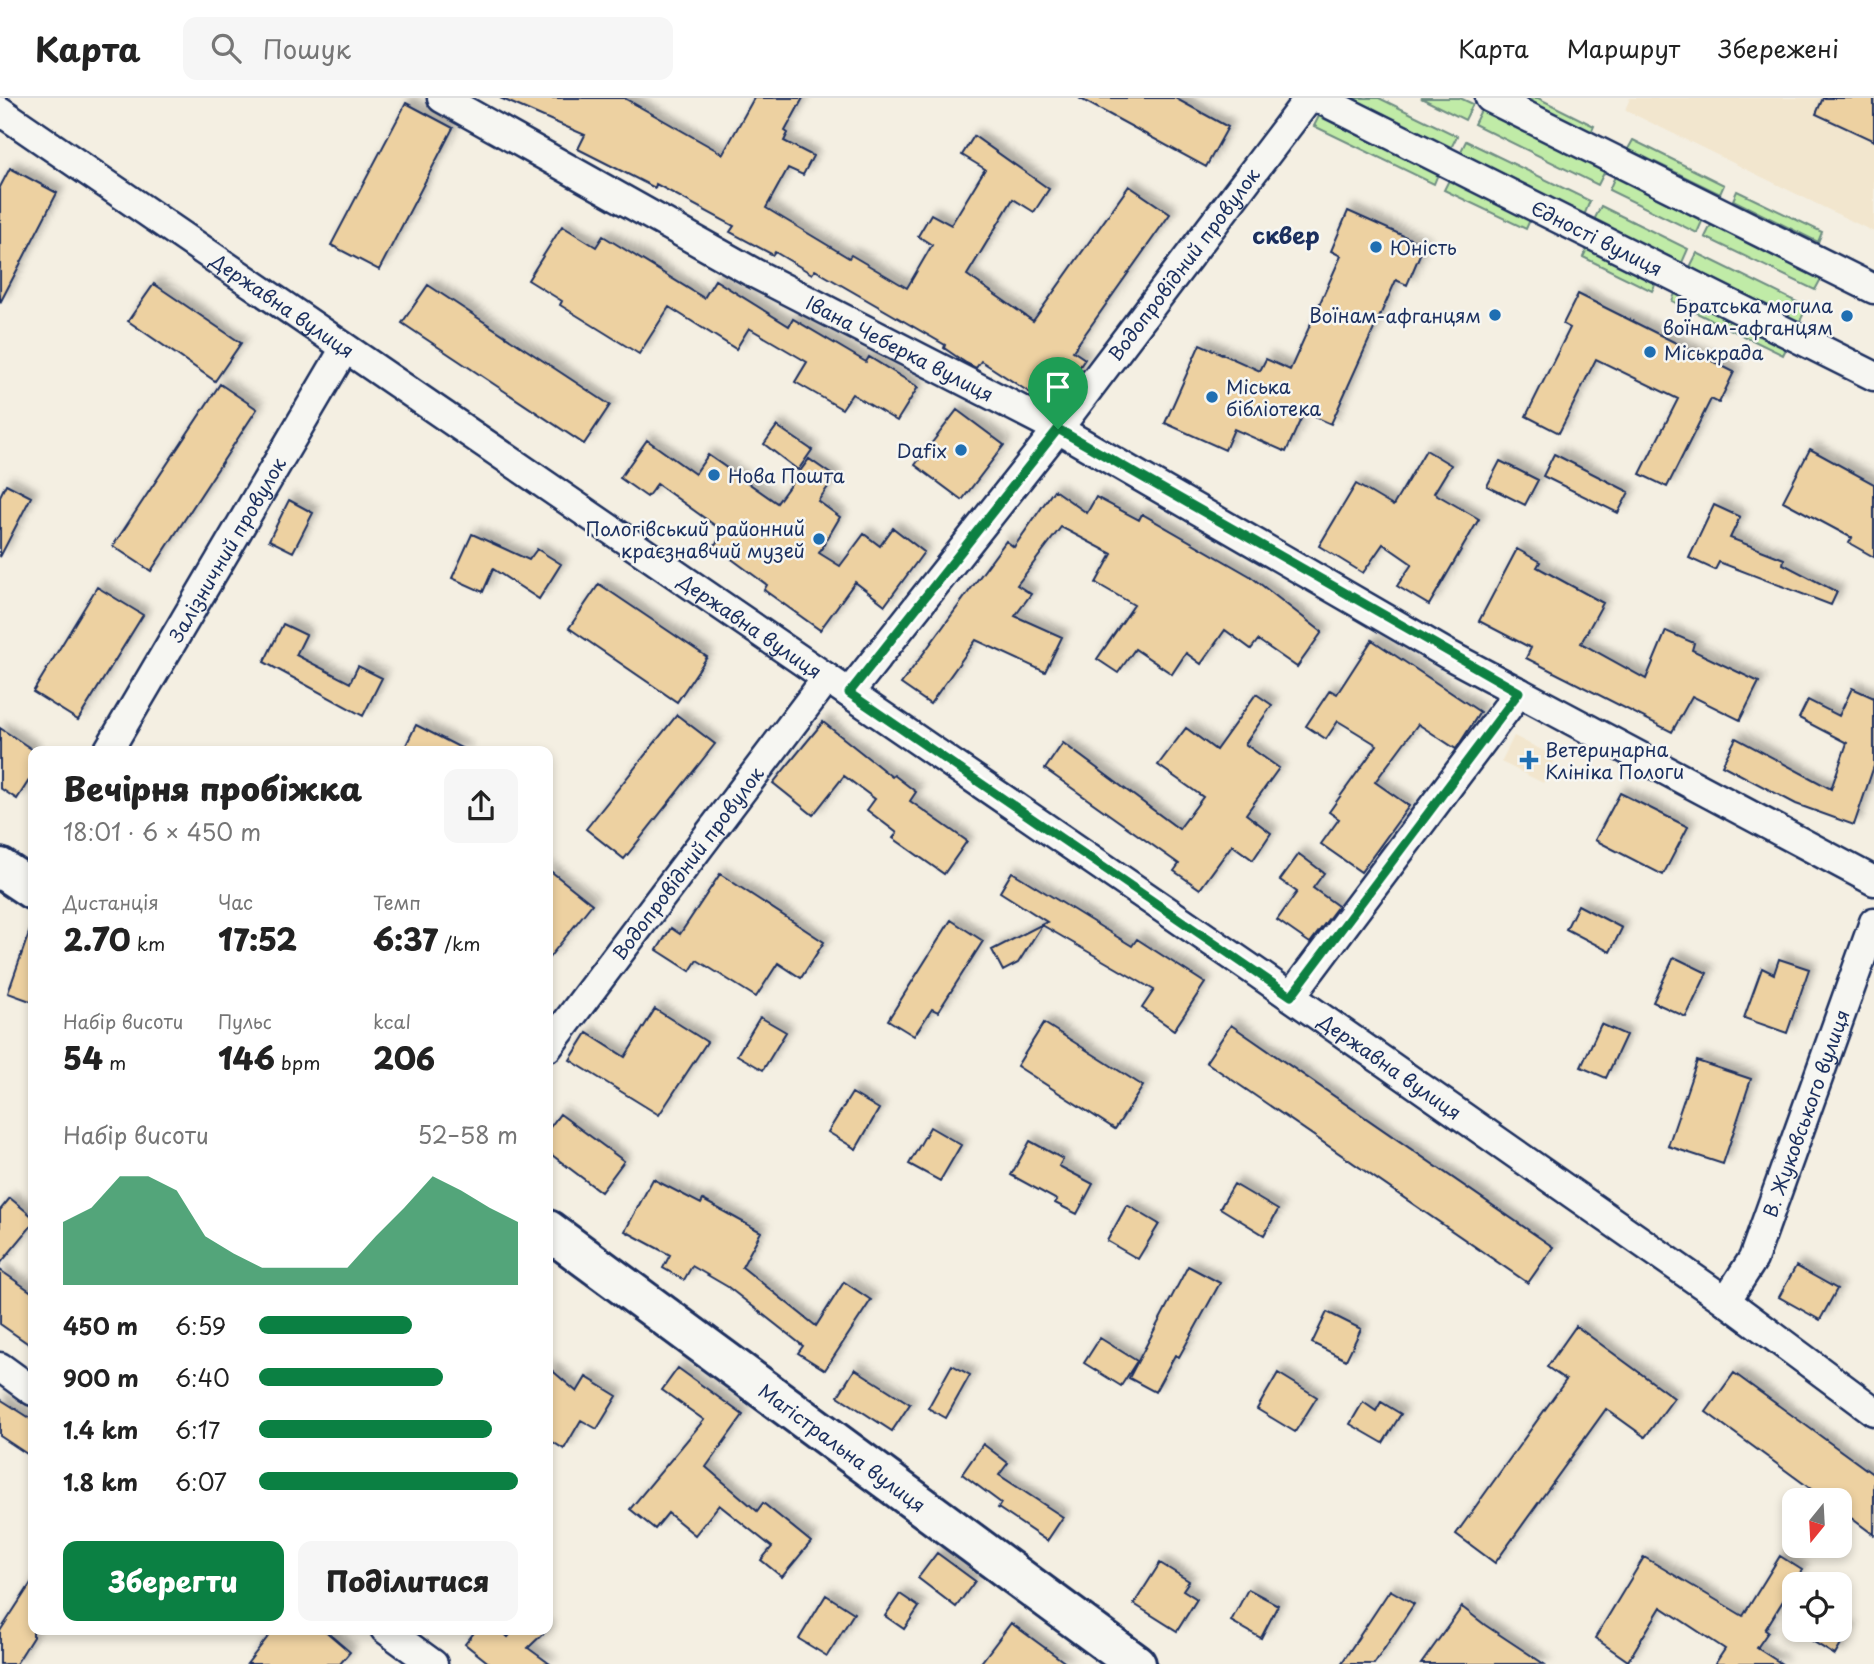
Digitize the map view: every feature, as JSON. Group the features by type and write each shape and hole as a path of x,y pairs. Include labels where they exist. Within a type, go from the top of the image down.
{"main road":[{"name":"Магістральна вулиця","path":"553,1234 1136,1664"}],"street":[{"name":"Івана Чеберка вулиця","path":"442,98 754,273 1058,429 1519,692 1874,881"},
{"name":"Водопровідний провулок","path":"553,1041 838,686 1058,429 1309,98"},
{"name":"Єдності вулиця","path":"1318,98 1874,376"},
{"path":"1490,98 1874,289"},
{"name":"Державна вулиця","path":"0,111 1291,996 1726,1301 1874,1411"},
{"name":"Залізничний провулок","path":"111,746 345,348"},
{"path":"1291,996 1519,692"},
{"name":"В. Жуковського вулиця","path":"1726,1301 1753,1259 1874,922"},
{"path":"0,1367 28,1387"},
{"path":"393,1635 433,1664"}],"shaded area":[{"path":"1630,98 1874,98 1874,232 1625,110"},
{"name":"Ветеринарна Клініка Пологи","path":"1514,736 1556,757 1543,783 1501,762"}],"green space":[{"path":"1338,98 1379,98 1457,136 1449,152"},
{"path":"1421,98 1460,98 1473,104 1465,120"},
{"path":"1514,98 1538,98 1594,126 1590,135"},
{"path":"1482,108 1606,169 1598,185 1474,124"},
{"path":"1319,116 1438,174 1434,184 1314,126"},
{"path":"1633,140 1724,185 1720,194 1628,149"},
{"path":"1466,141 1590,201 1583,218 1458,157"},
{"path":"1616,174 1704,217 1697,233 1609,190"},
{"path":"1449,180 1530,220 1526,229 1444,190"},
{"path":"1737,191 1822,232 1818,242 1733,200"},
{"path":"1601,206 1688,249 1681,265 1593,222"},
{"path":"1713,221 1823,275 1815,290 1705,237"},
{"path":"1588,247 1657,281 1652,291 1583,257"},
{"path":"1697,253 1807,307 1799,323 1689,269"},
{"path":"1676,291 1788,345 1783,355 1672,301"}],"building":[{"path":"500,98 624,98 723,154 754,98 803,98 785,131 788,133 784,141 813,156 803,175 788,168 766,208 849,258 851,255 907,288 932,245 918,236 931,214 951,225 985,169 962,155 974,136 1049,189 1034,212 1013,199 967,275 1033,321 1129,186 1170,214 1073,351 1085,359 1052,407 981,361 976,368 966,363 944,348 945,345 815,270 812,274 775,252 773,255 730,232 734,226 656,184 655,188 578,149 585,135"},
{"path":"1079,98 1175,98 1228,127 1206,167"},
{"path":"1823,98 1874,98 1874,141 1816,114"},
{"path":"406,103 453,128 379,270 331,245"},
{"path":"10,168 57,193 0,303 0,187"},
{"path":"1348,211 1424,245 1407,285 1396,280 1331,424 1304,412 1286,452 1234,429 1225,450 1165,423 1200,344 1260,371 1266,359 1290,370 1341,256 1331,251"},
{"path":"562,226 596,247 603,236 704,298 715,280 789,326 793,319 866,362 869,357 918,387 897,421 852,394 842,409 795,382 807,362 749,328 736,349 669,307 639,354 560,305 562,301 528,280"},
{"path":"154,284 241,343 215,381 128,321"},
{"path":"428,285 610,405 584,444 402,323"},
{"path":"1578,294 1734,372 1719,403 1711,399 1667,487 1640,474 1678,399 1596,359 1559,433 1526,416 1570,328 1563,324"},
{"path":"220,384 257,409 151,571 113,546"},
{"path":"957,410 1004,445 962,500 915,465"},
{"path":"777,426 812,450 798,470 764,444"},
{"path":"647,440 695,474 708,455 777,503 809,459 835,477 818,501 840,517 819,553 840,566 864,534 880,546 893,528 924,552 885,605 855,582 820,630 764,590 767,585 714,546 724,532 657,484 647,497 620,478"},
{"path":"1810,449 1874,484 1874,557 1849,543 1852,538 1783,501"},
{"path":"1426,450 1451,465 1434,493 1479,519 1429,605 1397,586 1412,564 1383,544 1363,573 1319,546 1356,484 1393,506"},
{"path":"1554,454 1629,492 1618,513 1543,476"},
{"path":"1500,461 1538,480 1525,505 1487,486"},
{"path":"6,484 31,497 0,557 0,496"},
{"path":"1054,490 1087,513 1096,497 1139,520 1142,514 1250,576 1322,632 1297,667 1258,640 1251,649 1225,630 1201,664 1186,653 1172,674 1135,649 1118,673 1097,659 1134,605 1096,583 1112,554 1061,527 1017,585 1031,594 1015,616 1062,637 1045,672 976,640 930,704 901,684 1006,541 1014,547"},
{"path":"289,500 313,513 293,552 269,540"},
{"path":"1714,505 1740,517 1730,538 1784,559 1783,564 1837,592 1831,605 1719,562 1715,570 1689,558"},
{"path":"472,534 529,560 537,549 561,564 539,599 493,569 483,592 452,578"},
{"path":"1517,549 1540,562 1537,567 1603,603 1581,643 1646,679 1666,631 1694,643 1692,650 1759,682 1740,720 1692,696 1672,732 1526,658 1531,648 1479,621"},
{"path":"599,584 707,657 677,702 569,628"},
{"path":"97,587 143,615 78,720 33,692"},
{"path":"283,624 306,635 296,655 350,683 358,666 382,678 363,716 264,662"},
{"path":"1372,640 1480,712 1456,749 1418,724 1375,782 1409,806 1361,872 1321,844 1339,819 1329,812 1377,745 1338,721 1326,739 1306,726 1330,690 1337,694"},
{"path":"1852,688 1874,698 1874,766 1854,825 1796,804 1722,765 1736,738 1831,789 1847,743 1799,718 1808,700 1839,716"},
{"path":"1256,694 1272,705 1245,744 1279,768 1246,814 1271,833 1253,860 1232,845 1200,889 1174,871 1179,864 1045,769 1063,743 1179,829 1203,797 1158,765 1186,728 1216,750"},
{"path":"677,715 715,744 624,859 586,829"},
{"path":"823,722 892,777 894,775 916,792 910,801 967,841 944,874 893,838 897,833 867,810 875,799 844,776 813,815 773,783"},
{"path":"416,725 457,746 406,746"},
{"path":"0,728 28,747 28,782 17,799 0,788"},
{"path":"1620,793 1688,827 1663,875 1595,840"},
{"path":"1299,854 1324,873 1313,888 1338,906 1310,943 1277,920 1297,892 1280,880"},
{"path":"1012,872 1132,946 1137,939 1205,983 1174,1030 1142,1008 1154,990 1042,925 1018,963 1003,971 992,950 1047,922 1000,892"},
{"path":"553,873 592,904 553,953"},
{"path":"720,874 824,942 801,978 778,963 756,997 697,960 690,971 657,950 671,928 680,934"},
{"path":"1578,905 1622,928 1610,952 1566,929"},
{"path":"951,920 983,941 938,1012 932,1009 914,1036 888,1020"},
{"path":"28,936 28,1000 8,993"},
{"path":"1674,957 1707,973 1686,1017 1653,1002"},
{"path":"1779,959 1809,969 1787,1033 1744,1018 1762,968 1774,974"},
{"path":"655,1009 707,1042 659,1115 570,1060 587,1033 625,1057"},
{"path":"760,1017 786,1032 763,1070 737,1055"},
{"path":"1044,1023 1143,1086 1115,1129 1017,1066"},
{"path":"1601,1024 1626,1035 1606,1078 1581,1067"},
{"path":"1231,1025 1553,1247 1528,1283 1206,1062"},
{"path":"1697,1061 1751,1079 1723,1164 1668,1146"},
{"path":"852,1093 879,1109 856,1149 828,1132"},
{"path":"560,1114 624,1161 601,1192 553,1156 553,1123"},
{"path":"930,1127 961,1145 940,1181 909,1164"},
{"path":"1030,1141 1063,1159 1059,1166 1093,1184 1077,1214 1011,1175"},
{"path":"653,1179 701,1204 703,1200 761,1232 742,1267 816,1326 844,1282 871,1300 825,1370 798,1353 803,1346 728,1287 692,1266 684,1280 663,1268 670,1255 625,1231"},
{"path":"1234,1184 1278,1210 1264,1235 1220,1208"},
{"path":"10,1198 28,1213 28,1230 0,1264 0,1210"},
{"path":"1127,1205 1159,1224 1138,1259 1107,1241"},
{"path":"1188,1266 1220,1283 1179,1357 1175,1355 1155,1392 1129,1378"},
{"path":"1796,1266 1837,1289 1820,1320 1779,1297"},
{"path":"0,1270 28,1290 28,1344 0,1324"},
{"path":"1327,1312 1361,1329 1346,1360 1312,1343"},
{"path":"1576,1326 1674,1398 1645,1437 1606,1409 1495,1563 1456,1534 1566,1380 1547,1367"},
{"path":"1100,1338 1137,1361 1121,1386 1084,1363"},
{"path":"952,1365 970,1375 946,1418 928,1408"},
{"path":"678,1368 743,1415 706,1467 757,1511 763,1503 811,1542 782,1577 761,1560 772,1547 719,1505 695,1535 668,1513 655,1529 630,1509 704,1420 662,1390"},
{"path":"855,1369 910,1404 892,1431 838,1396"},
{"path":"553,1371 577,1392 586,1377 617,1396 597,1429 581,1420 564,1449 553,1442"},
{"path":"1278,1373 1317,1397 1295,1432 1257,1409"},
{"path":"1734,1373 1874,1475 1874,1535 1852,1519 1852,1488 1810,1488 1706,1412"},
{"path":"0,1399 28,1417 28,1455 0,1436"},
{"path":"1363,1402 1376,1411 1381,1402 1401,1414 1383,1443 1350,1424"},
{"path":"983,1444 1008,1463 999,1475 1063,1517 1047,1541 998,1508 1001,1503 962,1474"},
{"path":"937,1553 975,1581 956,1607 918,1578"},
{"path":"1780,1556 1802,1570 1782,1572 1782,1602 1757,1648 1782,1664 1715,1664 1725,1649 1661,1607 1628,1661 1595,1638 1644,1557 1743,1616"},
{"path":"1160,1563 1189,1581 1183,1590 1197,1599 1177,1631 1134,1604"},
{"path":"28,1588 28,1635 33,1637 16,1664 0,1664 0,1631"},
{"path":"1248,1589 1278,1605 1261,1638 1231,1621"},
{"path":"1390,1590 1414,1604 1374,1664 1341,1664"},
{"path":"900,1594 919,1607 904,1629 885,1616"},
{"path":"826,1595 854,1613 827,1656 799,1639"},
{"path":"1462,1607 1485,1625 1544,1664 1421,1664"},
{"path":"1011,1623 1067,1664 980,1664"},
{"path":"269,1635 330,1635 350,1652 340,1664 247,1664"},
{"path":"472,1635 542,1635 528,1648 550,1664 490,1664 465,1644"},
{"path":"1814,1642 1842,1642 1835,1655"}],"place":[{"name":"Юність","path":"1376,247"},
{"name":"Воїнам-афганцям","path":"1495,315"},
{"name":"Братська могила воїнам-афганцям","path":"1847,316"},
{"name":"Міськрада","path":"1650,352"},
{"name":"Міська бібліотека","path":"1212,397"},
{"name":"Dafix","path":"961,450"},
{"name":"Нова Пошта","path":"714,475"},
{"name":"Пологівський районний краєзнавчий музей","path":"819,539"},
{"name":"Ветеринарна Клініка Пологи","path":"1529,760"}],"district":[{"name":"сквер","path":"1286,234"}],"route":[{"path":"1058,429 1447,654 1519,692 1291,996 849,693 1058,429"}]}
